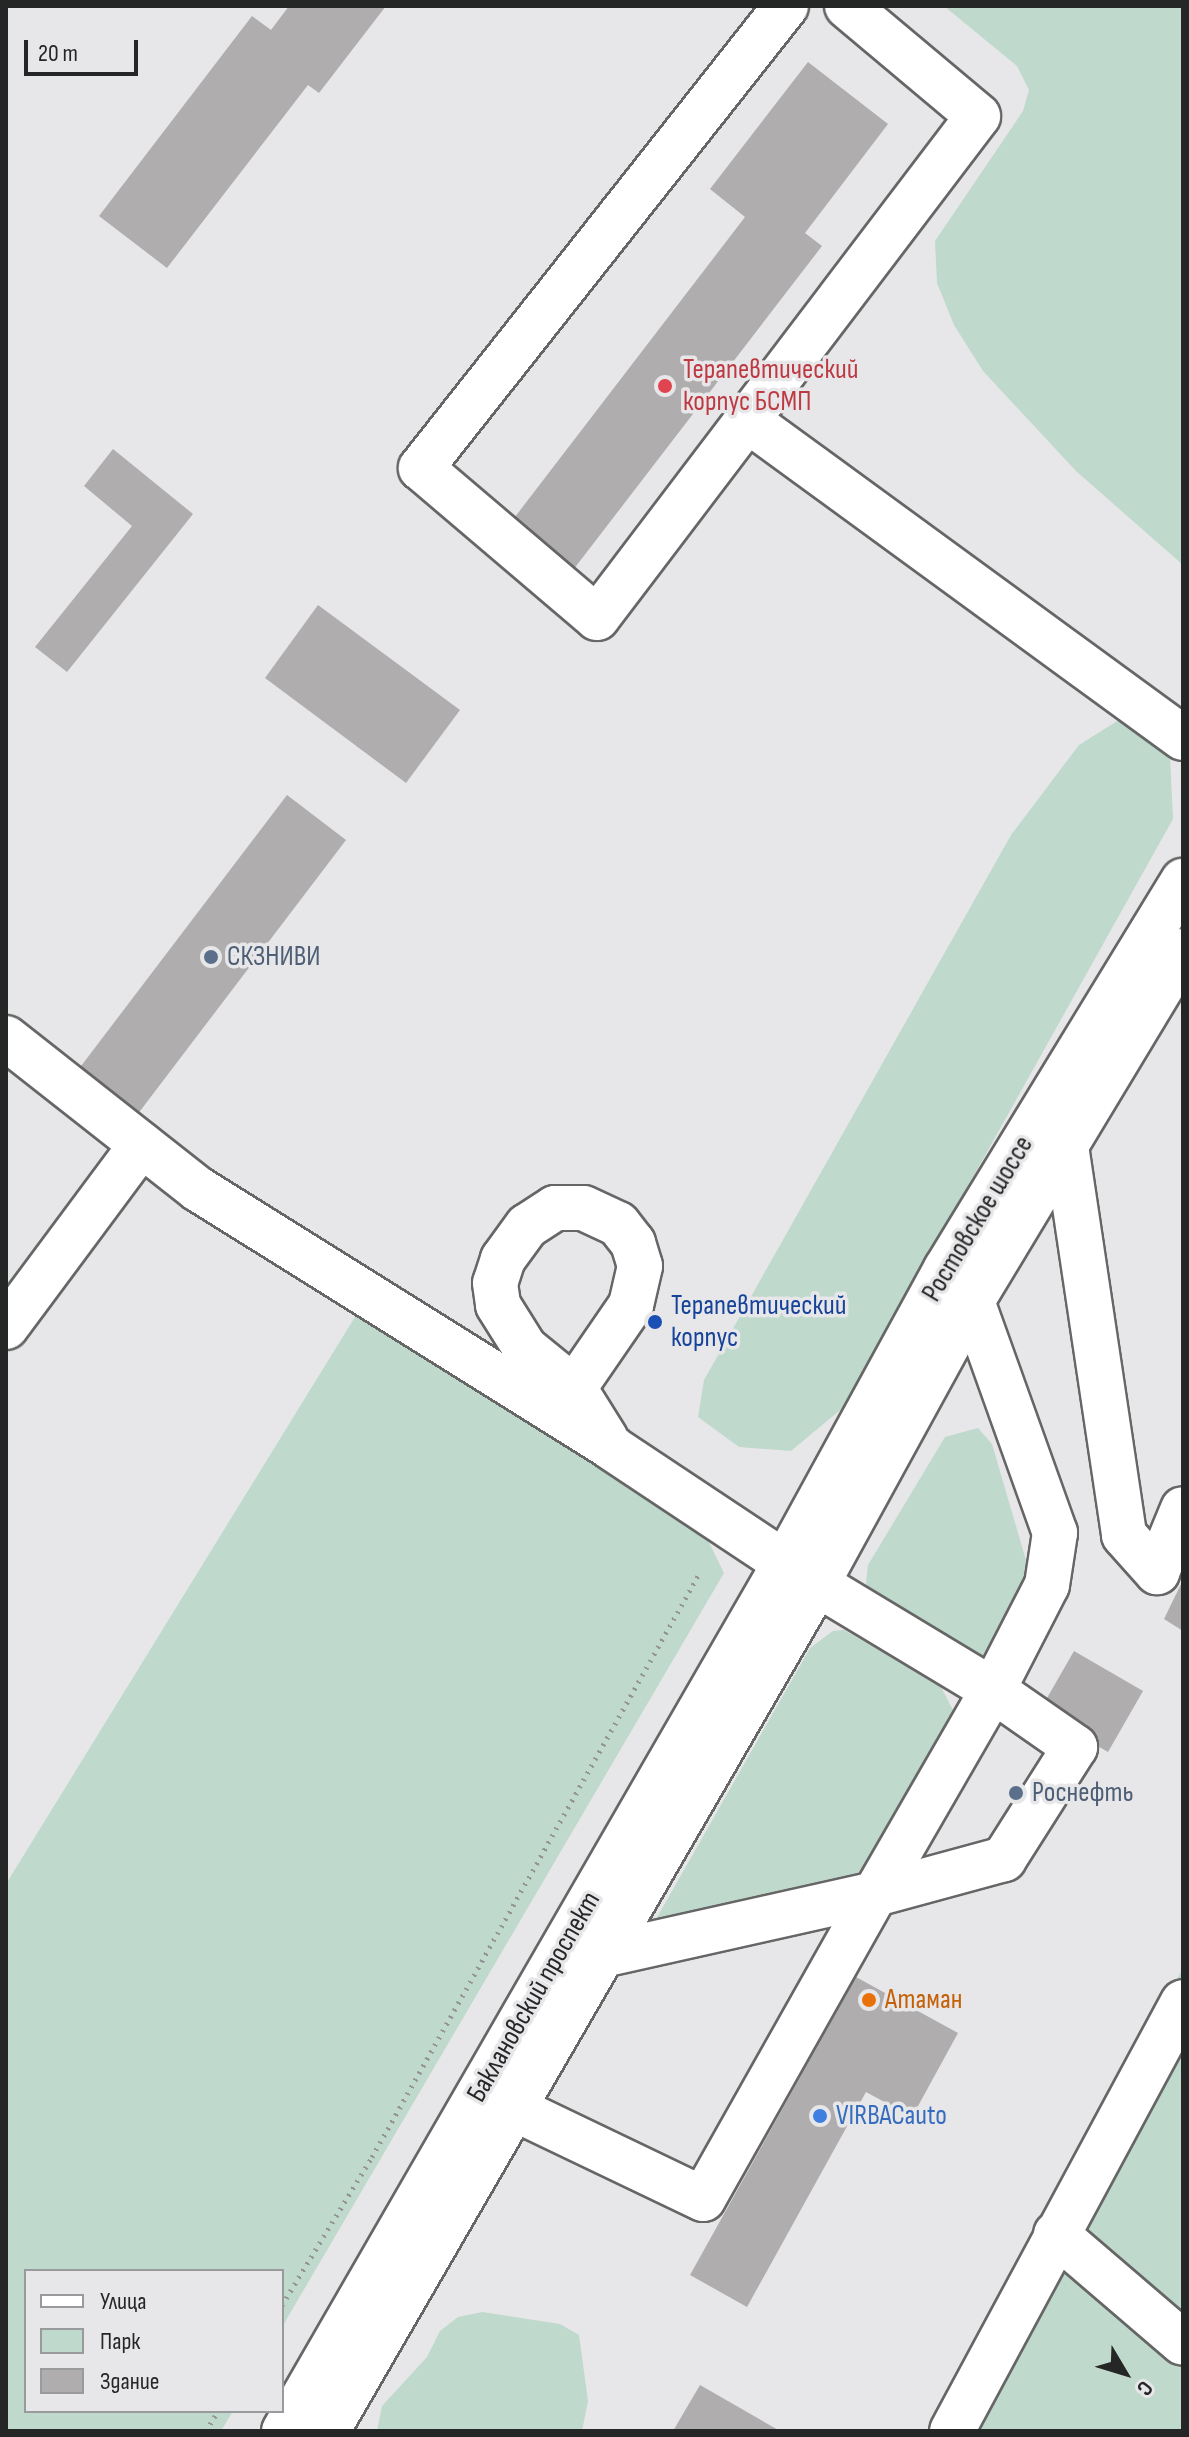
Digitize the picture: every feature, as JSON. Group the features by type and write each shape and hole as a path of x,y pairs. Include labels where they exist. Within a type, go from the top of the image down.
{"main road":[{"path":"786,6 421,468 597,618 750,422 978,116 847,6"},
{"path":"750,422 1183,738"},
{"name":"Ростовское шоссе","path":"801,1574 946,1269 1183,881"},
{"name":"Ростовское шоссе","path":"801,1574 972,1301 1183,951"},
{"path":"6,1038 141,1145 289,1250 612,1448 801,1574 993,1690 1075,1747 1004,1859 875,1894 598,1956"},
{"path":"6,1327 141,1145"},
{"path":"1066,1146 1124,1535 1157,1572 1183,1509"},
{"path":"513,2108 703,2199 993,1690 1047,1585 1055,1533 972,1301"},
{"path":"574,1388 612,1448"},
{"name":"Баклановский проспект","path":"327,2431 598,1956 801,1574"},
{"name":"Баклановский проспект","path":"284,2431 801,1574"},
{"path":"952,2431 1183,2002"},
{"path":"1056,2234 1183,2343"}],"path":[{"path":"284,2302 372,2157 699,1574"},
{"path":"206,2431 217,2413"}],"green space":[{"path":"944,6 1183,6 1183,565 1076,471 983,371 954,325 937,283 935,241 1023,111 1029,90 1017,66"},
{"path":"1122,718 1170,756 1173,819 845,1406 791,1451 739,1447 698,1417 704,1380 1011,835 1079,745"},
{"path":"358,1312 695,1514 724,1573 284,2324 284,2269 24,2269 24,2413 232,2413 221,2431 6,2431 6,1884"},
{"path":"978,1428 992,1444 1033,1584 989,1661 871,1599 866,1583 868,1565 945,1437"},
{"path":"844,1630 940,1685 956,1716 882,1872 655,1921 810,1648 833,1631"},
{"path":"1183,1968 1183,2431 930,2431"},
{"path":"482,2312 560,2324 579,2335 588,2401 582,2431 377,2431 382,2406 427,2357 440,2331 458,2317"}],"building":[{"path":"289,6 386,6 319,93 308,85 167,268 99,216 252,16 271,30"},
{"name":"Терапевтический корпус БСМП","path":"808,62 888,124 805,233 822,246 570,574 508,526 745,217 710,189"},
{"path":"113,449 193,514 67,672 35,647 132,526 84,486"},
{"path":"318,605 460,710 406,783 265,678"},
{"name":"СКЗНИВИ","path":"287,795 346,840 134,1119 75,1074"},
{"path":"1183,1580 1183,1631 1164,1619"},
{"path":"1074,1651 1143,1691 1108,1752 1039,1712"},
{"path":"856,1977 958,2033 912,2117 866,2092 747,2307 690,2275"},
{"path":"700,2385 780,2431 673,2431"}],"place":[{"name":"Терапевтический корпус БСМП","path":"665,386"},
{"name":"СКЗНИВИ","path":"211,957"},
{"name":"Терапевтический корпус","path":"655,1322"},
{"name":"Роснефть","path":"1016,1793"},
{"name":"Атаман","path":"869,2000"},
{"name":"VIRBACauto","path":"820,2116"}]}
